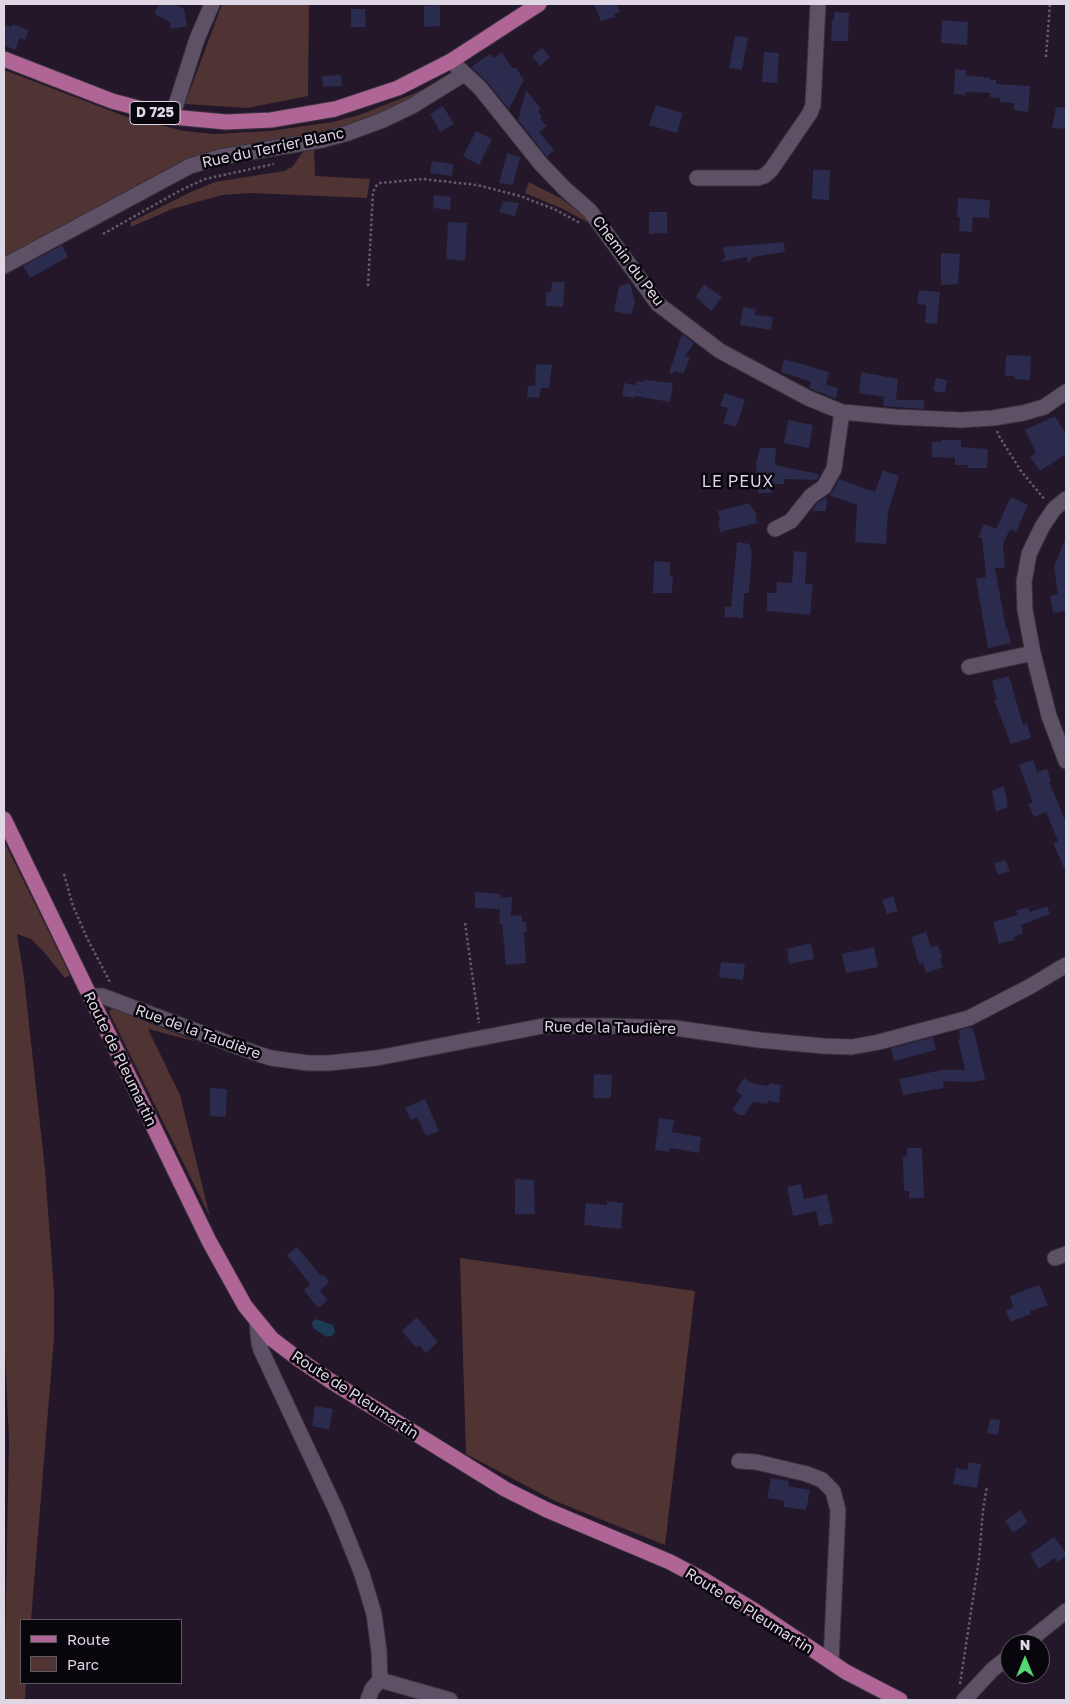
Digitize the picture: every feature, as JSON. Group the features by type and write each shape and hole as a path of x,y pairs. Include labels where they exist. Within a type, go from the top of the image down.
{"main road":[{"name":"D 725","path":"4,59 112,101 172,117 204,121 248,122 314,114 398,88 451,61 539,4"},
{"name":"Route de Pleumartin","path":"4,820 209,1241 245,1306 272,1339 296,1358 505,1489 547,1510 662,1559 704,1580 749,1607 831,1662 864,1682 900,1700"}],"street":[{"path":"172,117 197,39 212,4"},
{"path":"697,178 750,178 764,176 804,122 813,105 818,4"},
{"name":"Chemin du Peu","path":"451,61 480,88 541,164 590,211 658,304 720,351 808,398 842,412 961,420 993,418 1044,407 1066,392"},
{"name":"Rue du Terrier Blanc","path":"4,266 190,166 220,157 322,140 348,133 383,120 412,106 464,74"},
{"path":"775,529 791,521 811,496 824,487 834,469 842,412"},
{"path":"1066,499 1054,509 1042,527 1029,554 1024,582 1026,610 1033,653 1050,716 1066,761"},
{"path":"969,667 1033,653"},
{"name":"Rue de la Taudière","path":"90,996 102,996 254,1053 288,1061 329,1063 352,1061 543,1026 675,1028 759,1040 852,1047 879,1042 969,1018 1029,987 1066,964"},
{"path":"257,1322 261,1350 337,1512 362,1574 374,1614 379,1651 380,1680 370,1692 368,1700"},
{"path":"739,1461 756,1462 807,1474 822,1480 833,1491 838,1510 831,1662"},
{"path":"1037,1634 1066,1611"},
{"path":"964,1700 1000,1664"},
{"path":"380,1680 450,1700"}],"path":[{"path":"1046,57 1050,4"},
{"path":"102,234 181,190 205,179 279,162"},
{"path":"368,286 373,192 380,182 423,179 477,185 520,196 554,209 584,225"},
{"path":"993,418 999,436 1017,465 1036,491 1054,509"},
{"path":"64,874 73,906 87,938 109,977 118,1002"},
{"path":"465,923 481,1037"},
{"path":"964,1700 960,1683 979,1559 982,1510 987,1486"}],"green space":[{"path":"222,4 309,4 308,96 247,108 185,104"},
{"path":"4,70 127,117 184,131 214,134 269,131 333,122 359,115 413,94 439,81 414,100 334,131 236,150 4,259"},
{"path":"314,149 315,176 370,179 367,198 250,193 222,195 172,209 131,227 131,222 191,192 215,182 284,171 292,167 304,151"},
{"path":"529,182 562,199 588,219 587,222 563,209 525,193"},
{"path":"4,841 70,975 65,978 31,939 17,934 24,978 45,1170 54,1291 54,1337 31,1619 20,1619 20,1684 26,1684 25,1700 4,1700 9,1441 4,1330"},
{"path":"112,1008 198,1042 148,1029 180,1095 210,1217 109,1012"},
{"path":"460,1258 695,1291 665,1545 555,1501 466,1454"}],"water":[{"path":"316,1319 333,1325 335,1331 333,1335 327,1337 313,1328 312,1322"}],"building":[{"path":"159,4 174,4 184,9 187,26 171,29 170,22 154,14"},
{"path":"594,4 617,4 620,12 614,14 615,17 601,21"},
{"path":"440,5 440,26 424,27 424,6"},
{"path":"351,9 365,9 366,27 351,27"},
{"path":"834,12 849,13 848,41 831,41"},
{"path":"942,20 968,22 967,45 941,43"},
{"path":"4,24 11,27 12,24 29,30 25,40 20,38 15,50 4,45"},
{"path":"735,36 748,37 742,70 729,68"},
{"path":"542,48 550,57 540,66 532,56"},
{"path":"502,52 512,68 516,68 524,80 509,109 487,82 471,67 490,54 494,58"},
{"path":"764,52 779,53 777,83 762,82"},
{"path":"955,69 966,70 966,75 996,80 996,84 1030,86 1028,112 1014,110 1014,103 1000,102 1000,98 990,97 990,93 966,92 965,95 954,94"},
{"path":"341,75 342,86 323,87 322,76"},
{"path":"526,90 541,109 538,111 542,116 540,118 547,126 539,132 554,150 547,157 518,120"},
{"path":"656,105 683,113 677,133 649,125"},
{"path":"443,106 454,124 440,132 430,114"},
{"path":"1056,107 1066,108 1066,129 1052,128"},
{"path":"476,131 492,139 479,165 463,156"},
{"path":"507,153 520,157 513,185 499,183"},
{"path":"432,161 453,164 452,176 430,173"},
{"path":"813,170 830,170 829,200 812,199"},
{"path":"434,195 451,197 450,210 433,208"},
{"path":"958,198 990,200 989,218 973,217 972,232 959,231 960,217 957,217"},
{"path":"503,201 519,203 515,216 499,212"},
{"path":"649,212 667,212 667,233 649,234"},
{"path":"448,222 467,223 465,261 446,259"},
{"path":"784,242 785,252 753,257 748,264 747,257 721,262 725,257 723,247"},
{"path":"62,245 68,257 30,278 23,266"},
{"path":"941,253 960,254 958,284 941,285"},
{"path":"552,282 565,282 563,307 546,306 546,293 551,292"},
{"path":"630,283 635,302 631,315 614,311 619,286"},
{"path":"704,284 722,297 711,311 696,297"},
{"path":"919,290 940,292 937,324 925,323 926,305 917,304"},
{"path":"743,307 756,309 755,315 773,317 771,330 740,325"},
{"path":"682,334 694,343 685,356 690,358 683,374 675,371 672,375 669,373"},
{"path":"1006,355 1031,356 1030,380 1005,376"},
{"path":"784,359 829,372 826,385 838,388 836,399 809,388 811,382 781,372"},
{"path":"536,364 552,365 549,388 541,388 539,398 527,397 528,386 535,386"},
{"path":"861,372 898,379 896,400 924,400 924,409 883,406 884,397 859,393"},
{"path":"936,378 947,380 945,393 933,391"},
{"path":"643,380 673,383 670,402 635,396 635,398 622,396 624,383 636,385 637,381 643,382"},
{"path":"725,393 745,400 736,427 723,423 728,408 720,406"},
{"path":"1055,416 1066,434 1066,454 1040,471 1030,457 1036,453 1025,430"},
{"path":"788,420 813,425 809,448 784,443"},
{"path":"941,440 961,440 961,447 988,449 987,468 967,468 968,465 955,465 955,458 932,457 932,442 941,442"},
{"path":"760,448 776,448 775,465 819,474 817,480 784,479 784,484 771,484 771,493 758,493 756,463"},
{"path":"883,470 899,476 888,512 886,544 855,542 857,505 829,495 839,479 875,492"},
{"path":"827,497 826,511 812,511 817,503"},
{"path":"1011,497 1028,505 1016,532 1010,529 1003,544 1005,568 995,568 1006,628 1011,643 988,648 976,579 986,577 982,538 978,537 984,524 996,529"},
{"path":"749,503 756,513 757,523 720,532 718,511"},
{"path":"1066,538 1066,611 1053,613 1050,596 1058,594 1054,566"},
{"path":"737,542 750,544 750,549 752,549 749,593 744,593 743,618 725,617 725,607 731,607"},
{"path":"794,551 807,552 805,584 813,584 810,615 767,611 767,593 776,593 777,582 792,583"},
{"path":"654,561 670,562 670,576 673,576 672,593 653,593"},
{"path":"1009,676 1023,725 1027,723 1031,738 1011,744 994,700 997,699 992,681"},
{"path":"1033,760 1037,772 1047,769 1051,781 1049,782 1066,822 1066,872 1053,843 1058,841 1046,812 1034,817 1028,804 1033,803 1019,765"},
{"path":"1004,786 1008,807 996,812 992,791"},
{"path":"1005,860 1010,871 998,875 994,863"},
{"path":"475,892 501,894 501,898 512,897 511,916 522,915 522,922 526,922 527,932 524,932 526,963 506,965 502,924 499,924 500,909 475,908"},
{"path":"893,896 898,911 887,914 882,900"},
{"path":"1047,906 1050,914 1021,925 1023,933 1014,937 1014,940 999,944 993,922 1018,915 1016,911 1028,907 1030,912"},
{"path":"926,932 931,947 938,945 943,967 926,973 923,963 919,964 911,937"},
{"path":"811,943 814,959 789,964 787,949"},
{"path":"874,947 878,967 846,973 842,954"},
{"path":"721,962 745,964 743,980 719,977"},
{"path":"972,1027 985,1080 970,1082 943,1081 944,1088 903,1095 899,1079 942,1070 965,1070 958,1040 960,1039 959,1030"},
{"path":"933,1037 936,1050 894,1061 891,1048"},
{"path":"594,1074 612,1075 611,1098 593,1098"},
{"path":"744,1078 752,1083 769,1086 769,1083 781,1085 779,1103 768,1101 767,1104 753,1102 744,1115 739,1115 732,1110 742,1096 736,1091"},
{"path":"210,1088 227,1089 226,1117 210,1116"},
{"path":"425,1099 439,1131 426,1136 417,1117 411,1120 405,1108"},
{"path":"659,1118 674,1120 672,1132 701,1137 699,1153 670,1148 669,1152 655,1150"},
{"path":"907,1148 922,1148 924,1198 909,1198 909,1191 904,1191 903,1157 907,1156"},
{"path":"515,1179 534,1180 535,1214 515,1214"},
{"path":"801,1184 804,1199 827,1194 833,1223 819,1226 816,1211 793,1216 787,1187"},
{"path":"607,1201 623,1203 621,1229 584,1225 586,1203 607,1205"},
{"path":"297,1247 321,1276 323,1274 329,1282 320,1291 328,1300 318,1308 304,1290 310,1284 287,1255"},
{"path":"1039,1285 1048,1305 1030,1311 1031,1314 1010,1322 1006,1311 1013,1307 1010,1296"},
{"path":"417,1317 438,1342 426,1353 419,1345 416,1348 402,1331"},
{"path":"315,1406 333,1409 329,1430 312,1426"},
{"path":"990,1419 1000,1420 998,1435 987,1433"},
{"path":"969,1462 981,1464 977,1488 953,1484 956,1468 967,1470"},
{"path":"771,1478 789,1481 788,1486 810,1490 806,1510 784,1507 784,1501 767,1498"},
{"path":"1020,1510 1028,1522 1013,1533 1005,1521"},
{"path":"1054,1537 1066,1553 1066,1556 1058,1562 1055,1558 1039,1569 1030,1554"}],"district":[{"name":"LE PEUX","path":"738,482"}]}
